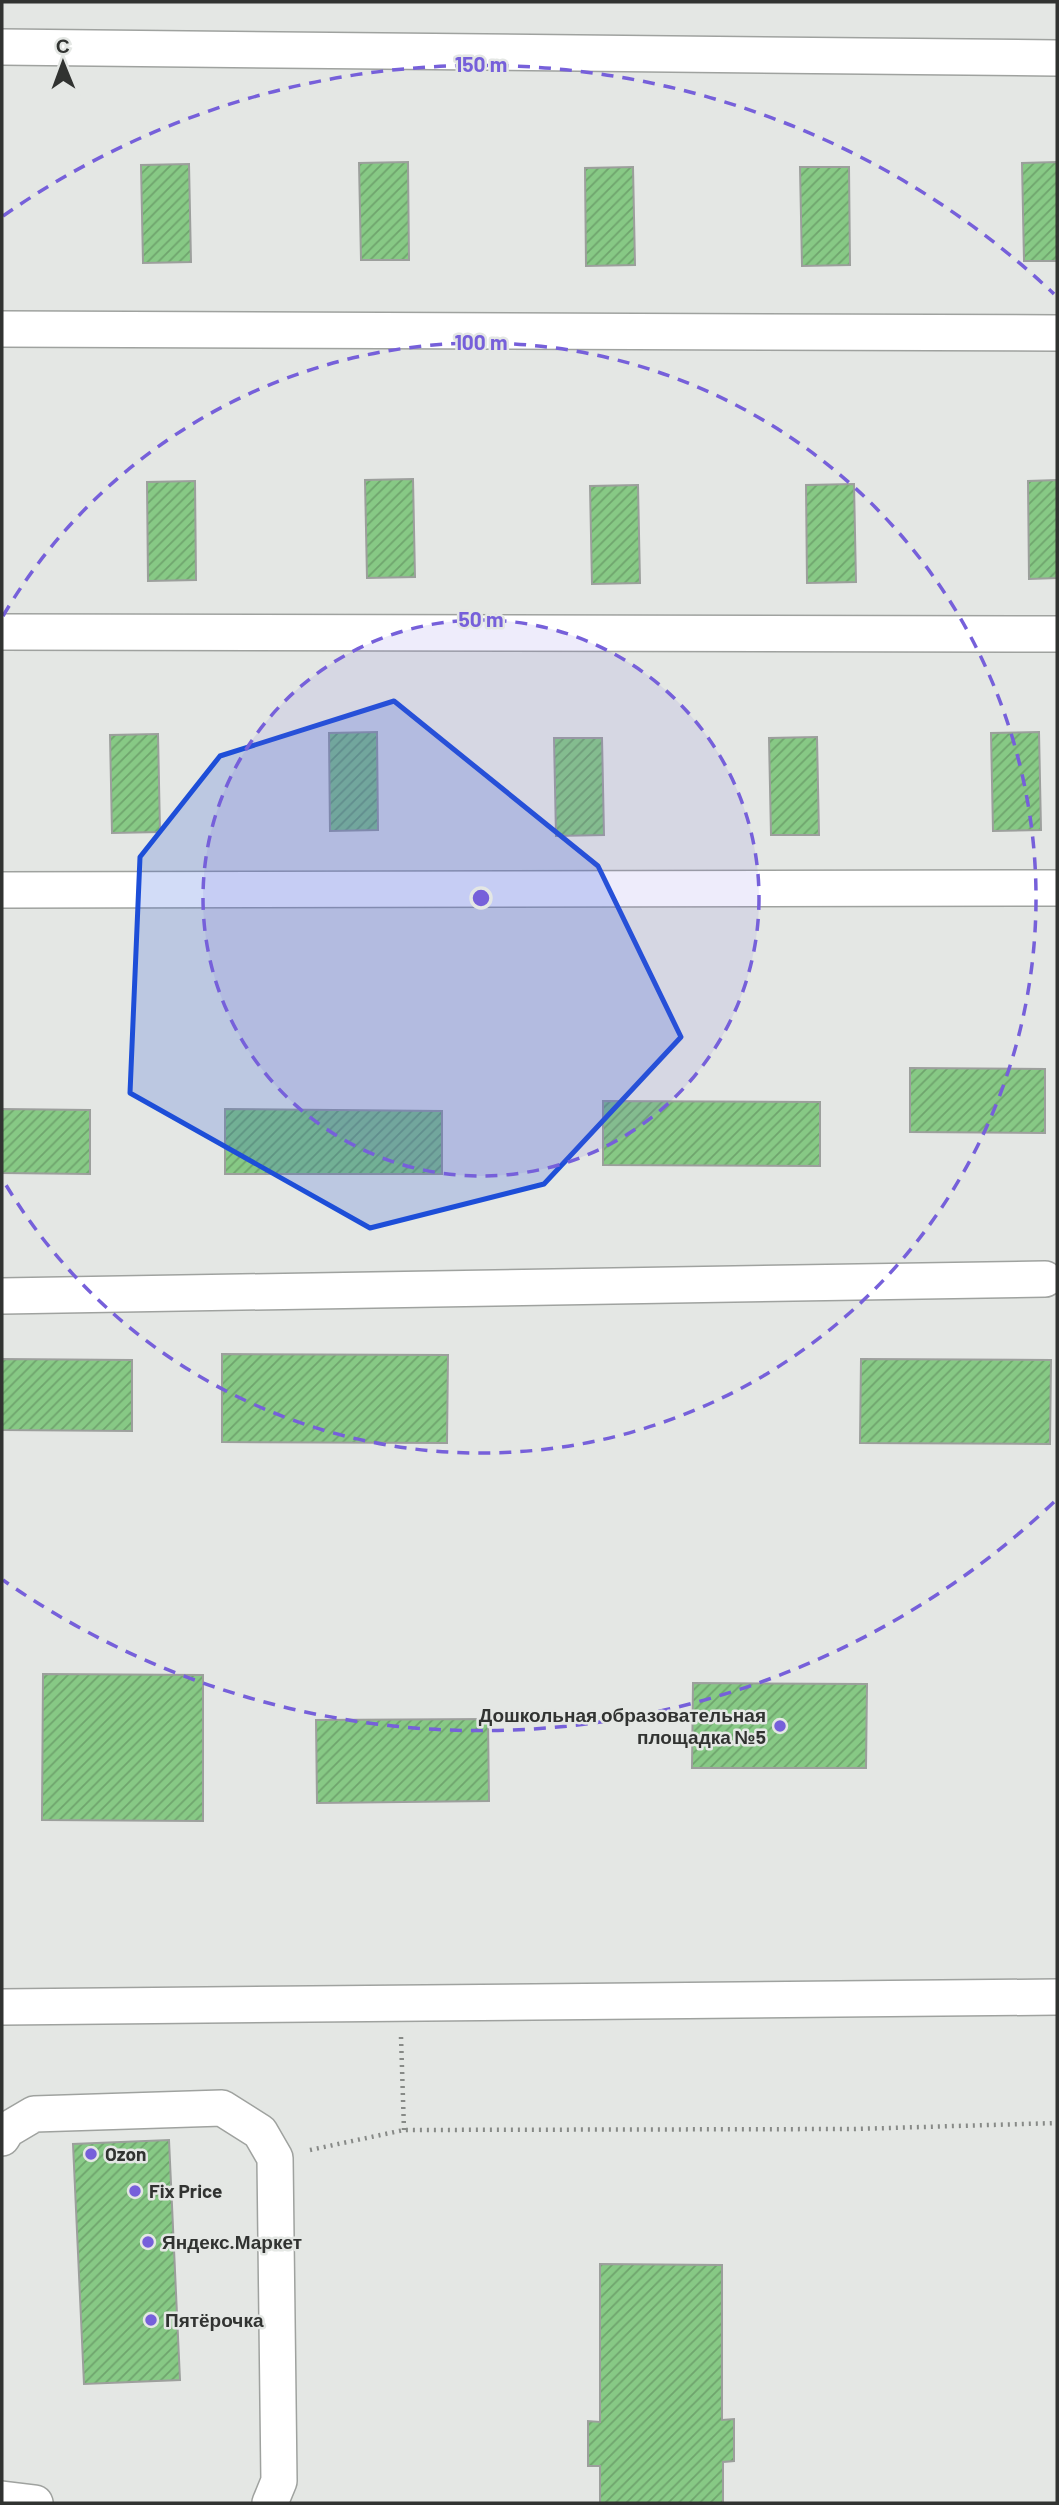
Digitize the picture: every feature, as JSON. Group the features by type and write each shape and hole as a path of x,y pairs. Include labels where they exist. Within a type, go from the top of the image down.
{"street":[{"path":"2,47 1057,58"},
{"path":"2,329 1057,333"},
{"path":"2,632 1057,634"},
{"path":"2,890 1057,888"},
{"path":"2,1296 1045,1279"},
{"path":"2,2007 1057,1997"},
{"path":"2,2138 7,2130 34,2114 222,2108 260,2132 275,2158 279,2480 270,2503"},
{"path":"2,2499 35,2503"}],"path":[{"path":"401,2004 404,2130"},
{"path":"275,2158 404,2130 855,2129 1057,2123"}],"highlighted area":[{"path":"394,701 598,866 681,1037 544,1184 370,1228 130,1093 140,857 220,756"}],"building":[{"path":"408,162 409,260 361,260 359,163"},
{"path":"1057,162 1057,261 1024,261 1022,163"},
{"path":"189,164 191,262 143,263 141,165"},
{"path":"633,167 635,265 586,266 585,168"},
{"path":"800,167 849,167 850,265 802,266"},
{"path":"413,479 415,577 367,578 365,480"},
{"path":"1057,480 1057,578 1029,579 1028,481"},
{"path":"195,481 196,580 148,581 147,482"},
{"path":"854,484 856,582 807,583 806,485"},
{"path":"638,485 640,583 592,584 590,486"},
{"path":"377,732 378,830 330,831 329,733"},
{"path":"1039,732 1041,830 993,831 991,733"},
{"path":"158,734 160,832 112,833 110,735"},
{"path":"817,737 819,835 771,835 769,738"},
{"path":"554,738 602,738 604,835 556,836"},
{"path":"910,1068 1045,1069 1045,1133 910,1132"},
{"path":"603,1101 820,1102 820,1166 603,1165"},
{"path":"2,1109 90,1110 90,1174 2,1173"},
{"path":"225,1109 442,1111 442,1174 225,1174"},
{"path":"222,1354 448,1355 447,1443 222,1442"},
{"path":"2,1359 132,1360 132,1431 2,1430"},
{"path":"861,1359 1051,1360 1050,1444 860,1443"},
{"path":"43,1674 203,1675 203,1821 42,1820"},
{"name":"Дошкольная образовательная площадка №5","path":"693,1683 867,1684 866,1768 692,1768"},
{"path":"488,1719 489,1801 317,1803 316,1720"},
{"path":"169,2140 180,2380 84,2384 73,2144"},
{"path":"600,2264 722,2265 722,2420 734,2419 734,2461 723,2462 723,2503 600,2503 600,2466 588,2466 588,2421 600,2422"}],"place":[{"name":"Дошкольная образовательная площадка №5","path":"780,1726"},
{"name":"Ozon","path":"91,2154"},
{"name":"Fix Price","path":"135,2191"},
{"name":"Яндекс.Маркет","path":"148,2242"},
{"name":"Пятёрочка","path":"151,2320"}]}
